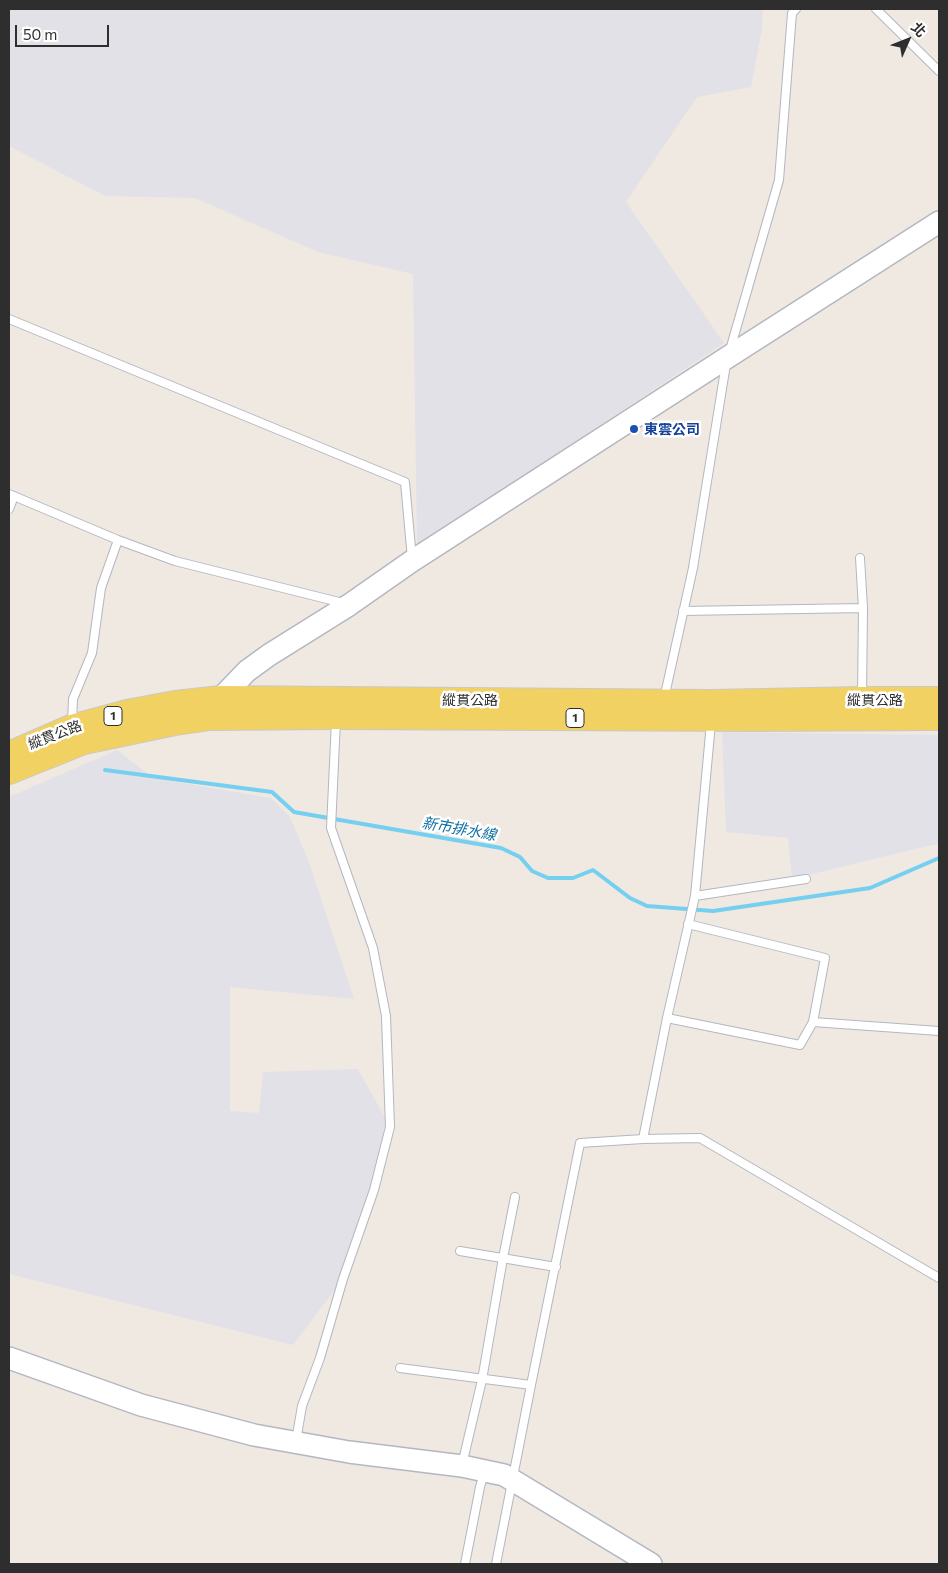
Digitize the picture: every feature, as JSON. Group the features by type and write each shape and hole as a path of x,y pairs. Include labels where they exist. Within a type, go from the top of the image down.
{"main road":[{"name":"縱貫公路","path":"12,749 72,727 127,712 175,703 216,708 711,711 862,708 939,699"},
{"name":"縱貫公路","path":"336,708 663,701 711,711"},
{"name":"縱貫公路","path":"9,772 84,742 175,723 216,708"},
{"name":"縱貫公路","path":"862,708 939,718"}],"street":[{"path":"216,708 247,671 254,666 412,561 939,222"},
{"path":"9,1358 141,1406 254,1435 349,1452 462,1466 504,1475 651,1564"}],"lane":[{"path":"663,701 693,568 728,357 779,180 792,12 796,9"},
{"path":"876,9 939,71"},
{"path":"9,319 405,482 412,561"},
{"path":"9,509 11,495 118,540 174,561 349,604"},
{"path":"72,727 73,699 92,653 101,588 118,540"},
{"path":"860,558 863,608 862,708"},
{"path":"683,611 863,608"},
{"path":"296,1443 302,1406 320,1358 343,1279 374,1190 390,1127 386,1016 372,948 331,828 336,708"},
{"path":"642,1139 695,896 711,711"},
{"path":"695,896 806,879"},
{"path":"667,1018 800,1045 813,1022 825,958 688,924"},
{"path":"813,1022 939,1031"},
{"path":"496,1564 530,1385 556,1267 580,1143 700,1138 939,1278"},
{"path":"462,1466 482,1380 502,1258 515,1197"},
{"path":"460,1251 556,1267"},
{"path":"400,1368 530,1385"},
{"path":"465,1564 484,1472"}],"shaded area":[{"path":"9,9 763,9 762,29 751,87 697,97 626,202 724,343 417,544 413,274 318,252 195,198 105,196 9,146"},
{"path":"722,732 939,735 939,844 792,879 788,838 726,832"},
{"path":"117,750 153,778 271,798 290,817 309,862 354,999 230,987 230,1111 259,1113 263,1072 358,1069 390,1127 343,1279 293,1345 9,1274 9,797"}],"waterway":[{"name":"新市排水線","path":"105,770 272,792 294,812 501,848 520,857 532,871 548,878 573,878 593,870 630,898 647,906 713,911 870,888 939,858"}],"place":[{"name":"東雲公司","path":"634,429"}]}
